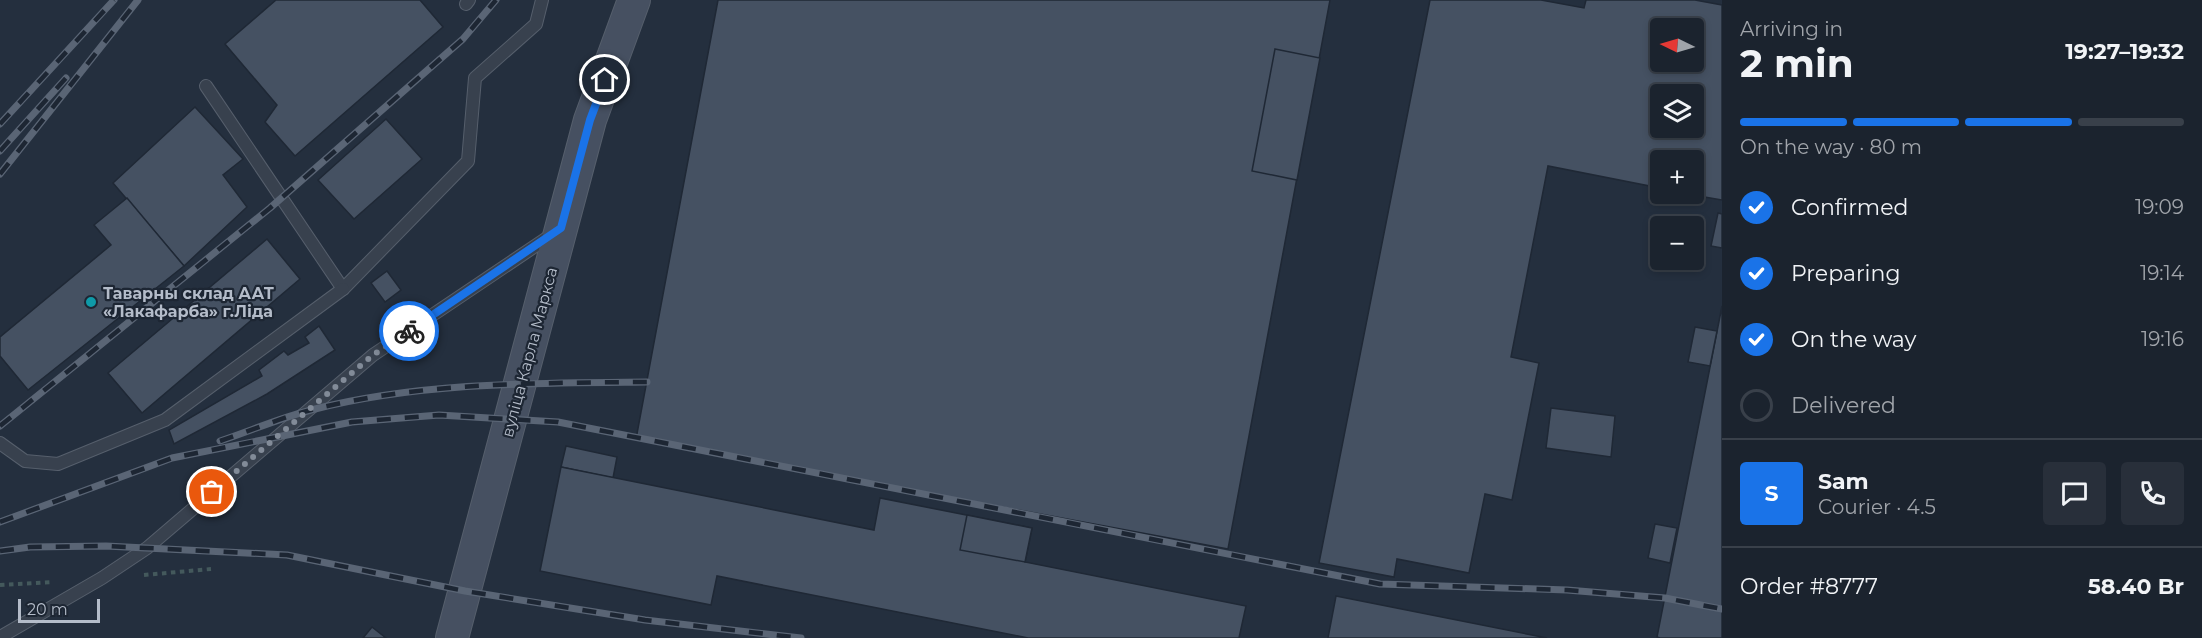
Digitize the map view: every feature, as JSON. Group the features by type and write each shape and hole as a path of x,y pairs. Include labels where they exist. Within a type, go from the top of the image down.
{"main road":[{"name":"вуліца Карла Маркса","path":"452,638 590,120 634,0"}],"lane":[{"path":"0,443 25,462 58,464 165,420 343,289 468,161 475,78 536,24 543,0"},
{"path":"206,86 343,289"},
{"path":"2,636 102,578 147,548 373,355 561,228"}],"building":[{"path":"276,0 420,0 443,27 295,156 265,122 277,105 225,44"},
{"path":"718,0 1330,0 1228,549 636,439"},
{"path":"1430,0 1541,0 1584,8 1586,0 1695,0 1722,5 1722,200 1704,197 1704,150 1650,150 1650,186 1548,166 1511,357 1539,363 1512,500 1485,494 1469,573 1397,559 1394,577 1319,563"},
{"path":"1275,49 1320,58 1297,180 1252,171"},
{"path":"195,107 243,159 223,175 247,207 184,266 113,183"},
{"path":"386,119 422,159 354,219 318,180"},
{"name":"Таварны склад ААТ «Лакафарба» г.Ліда","path":"127,198 184,266 28,390 0,356 0,337 111,245 94,225"},
{"path":"1718,213 1722,214 1722,248 1711,246"},
{"path":"267,239 300,279 142,413 108,373"},
{"path":"387,271 401,290 385,302 371,283"},
{"path":"1722,306 1722,638 1660,638 1657,637"},
{"path":"319,326 335,350 267,394 174,444 169,430 262,376 259,370 284,351 288,355 309,343 305,337"},
{"path":"1695,327 1717,331 1710,366 1688,362"},
{"path":"1551,408 1615,416 1611,457 1546,448"},
{"path":"566,446 617,457 613,478 561,467"},
{"path":"561,467 874,530 880,498 1032,528 1025,562 1246,606 1239,638 1028,638 717,576 711,605 540,571"},
{"path":"967,515 1032,528 1025,562 960,550"},
{"path":"1655,524 1677,528 1670,563 1648,558"},
{"path":"1336,596 1547,638 1328,638"},
{"path":"372,627 386,638 363,638"}],"railway":[{"path":"0,124 114,0"},
{"path":"0,174 138,0"},
{"path":"0,426 270,208 463,39 496,0"},
{"path":"0,151 66,78"},
{"path":"220,441 311,410 394,394 520,384 647,382"},
{"path":"0,522 172,458 352,422 439,415 558,422 1380,584 1567,590 1665,598 1722,609"},
{"path":"0,551 30,547 106,546 287,555 465,591 645,620 801,638"}],"way so far":[{"path":"212,492 373,355 409,331"}],"place":[{"name":"Таварны склад ААТ «Лакафарба» г.Ліда","path":"91,302"}],"route":[{"path":"409,331 561,228 590,120 605,80"}]}
